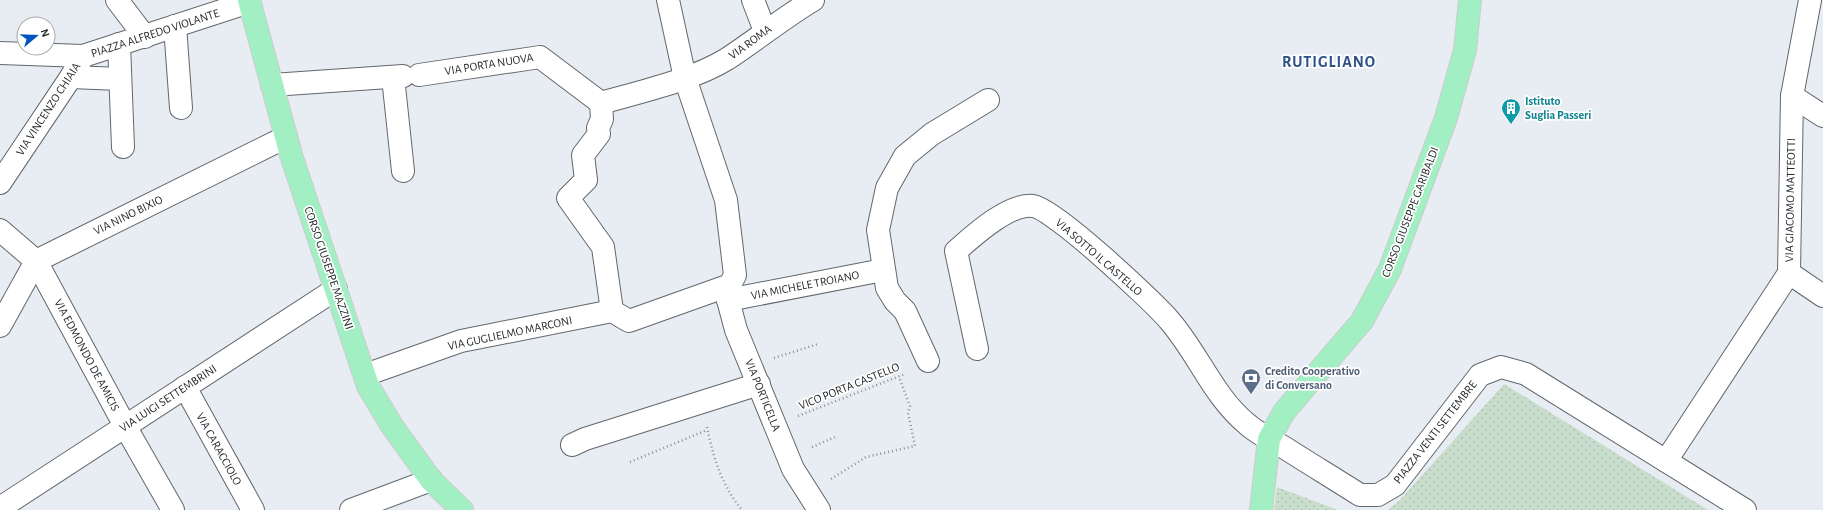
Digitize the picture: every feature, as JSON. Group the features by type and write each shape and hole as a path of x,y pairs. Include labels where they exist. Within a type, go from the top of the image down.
{"main road":[{"name":"CORSO GIUSEPPE GARIBALDI","path":"1269,439 1284,412 1362,321 1390,269 1446,118 1466,50 1470,0"},
{"name":"CORSO GIUSEPPE MAZZINI","path":"249,1 286,137 368,386 392,426 431,480 462,510"},
{"path":"1261,510 1269,439"}],"street":[{"path":"117,0 145,37"},
{"name":"VIA PORTICELLA","path":"668,0 685,78 726,200 731,287 736,330 793,469 814,501"},
{"path":"753,0 765,31"},
{"name":"VIA ROMA","path":"685,78 726,60 765,31 813,0"},
{"name":"VIA GIACOMO MATTEOTTI","path":"1666,461 1789,273 1792,96 1810,0"},
{"name":"PIAZZA ALFREDO VIOLANTE","path":"83,56 145,37 249,1"},
{"path":"175,26 181,108"},
{"path":"119,44 122,147"},
{"path":"0,53 83,56"},
{"name":"VIA VINCENZO CHIAIA","path":"0,183 71,77 83,56"},
{"name":"VIA PORTA NUOVA","path":"272,85 405,76 540,57 601,103"},
{"path":"403,171 405,76"},
{"path":"71,77 120,80"},
{"path":"612,311 603,247 568,198 586,180 583,155 599,134 598,128 602,119 601,103 685,78"},
{"path":"1792,96 1823,116"},
{"path":"928,360 905,311 895,301 887,288 878,230 887,188 904,156 932,134 988,100"},
{"name":"VIA NINO BIXIO","path":"36,261 286,137"},
{"name":"VIA SOTTO IL CASTELLO","path":"977,349 956,251 992,221 1014,210 1033,206 1046,212 1068,227 1170,320 1230,406 1247,424 1269,439"},
{"name":"VIA EDMONDO DE AMICIS","path":"0,230 36,261 125,426 174,510"},
{"path":"0,326 36,261"},
{"name":"VIA MICHELE TROIANO","path":"612,311 629,321 731,287 883,270"},
{"path":"1789,273 1823,296"},
{"name":"VIA LUIGI SETTEMBRINI","path":"0,508 336,289"},
{"name":"VIA GUGLIELMO MARCONI","path":"365,375 460,341 612,311"},
{"name":"PIAZZA VENTI SETTEMBRE","path":"1269,439 1360,495 1378,495 1394,485 1480,375 1501,367 1526,374 1745,510"},
{"path":"572,445 585,439 702,403 755,375"},
{"name":"VIA CARACCIOLO","path":"185,387 253,510"},
{"path":"351,510 431,480"}],"path":[{"path":"755,375 818,344"},
{"name":"VICO PORTA CASTELLO","path":"775,424 899,377 928,360"},
{"path":"814,501 866,456 915,446 908,413 910,406 899,377"},
{"path":"702,403 707,430 722,482 731,498 742,510"},
{"path":"630,462 707,430"}],"green space":[{"path":"1504,384 1708,510 1388,510 1400,500"},
{"path":"1277,487 1338,510 1274,510"}],"place":[{"name":"Istituto Suglia Passeri","path":"1511,125"},
{"name":"Credito Cooperativo di Conversano","path":"1251,395"}],"district":[{"name":"RUTIGLIANO","path":"1329,61"}]}
